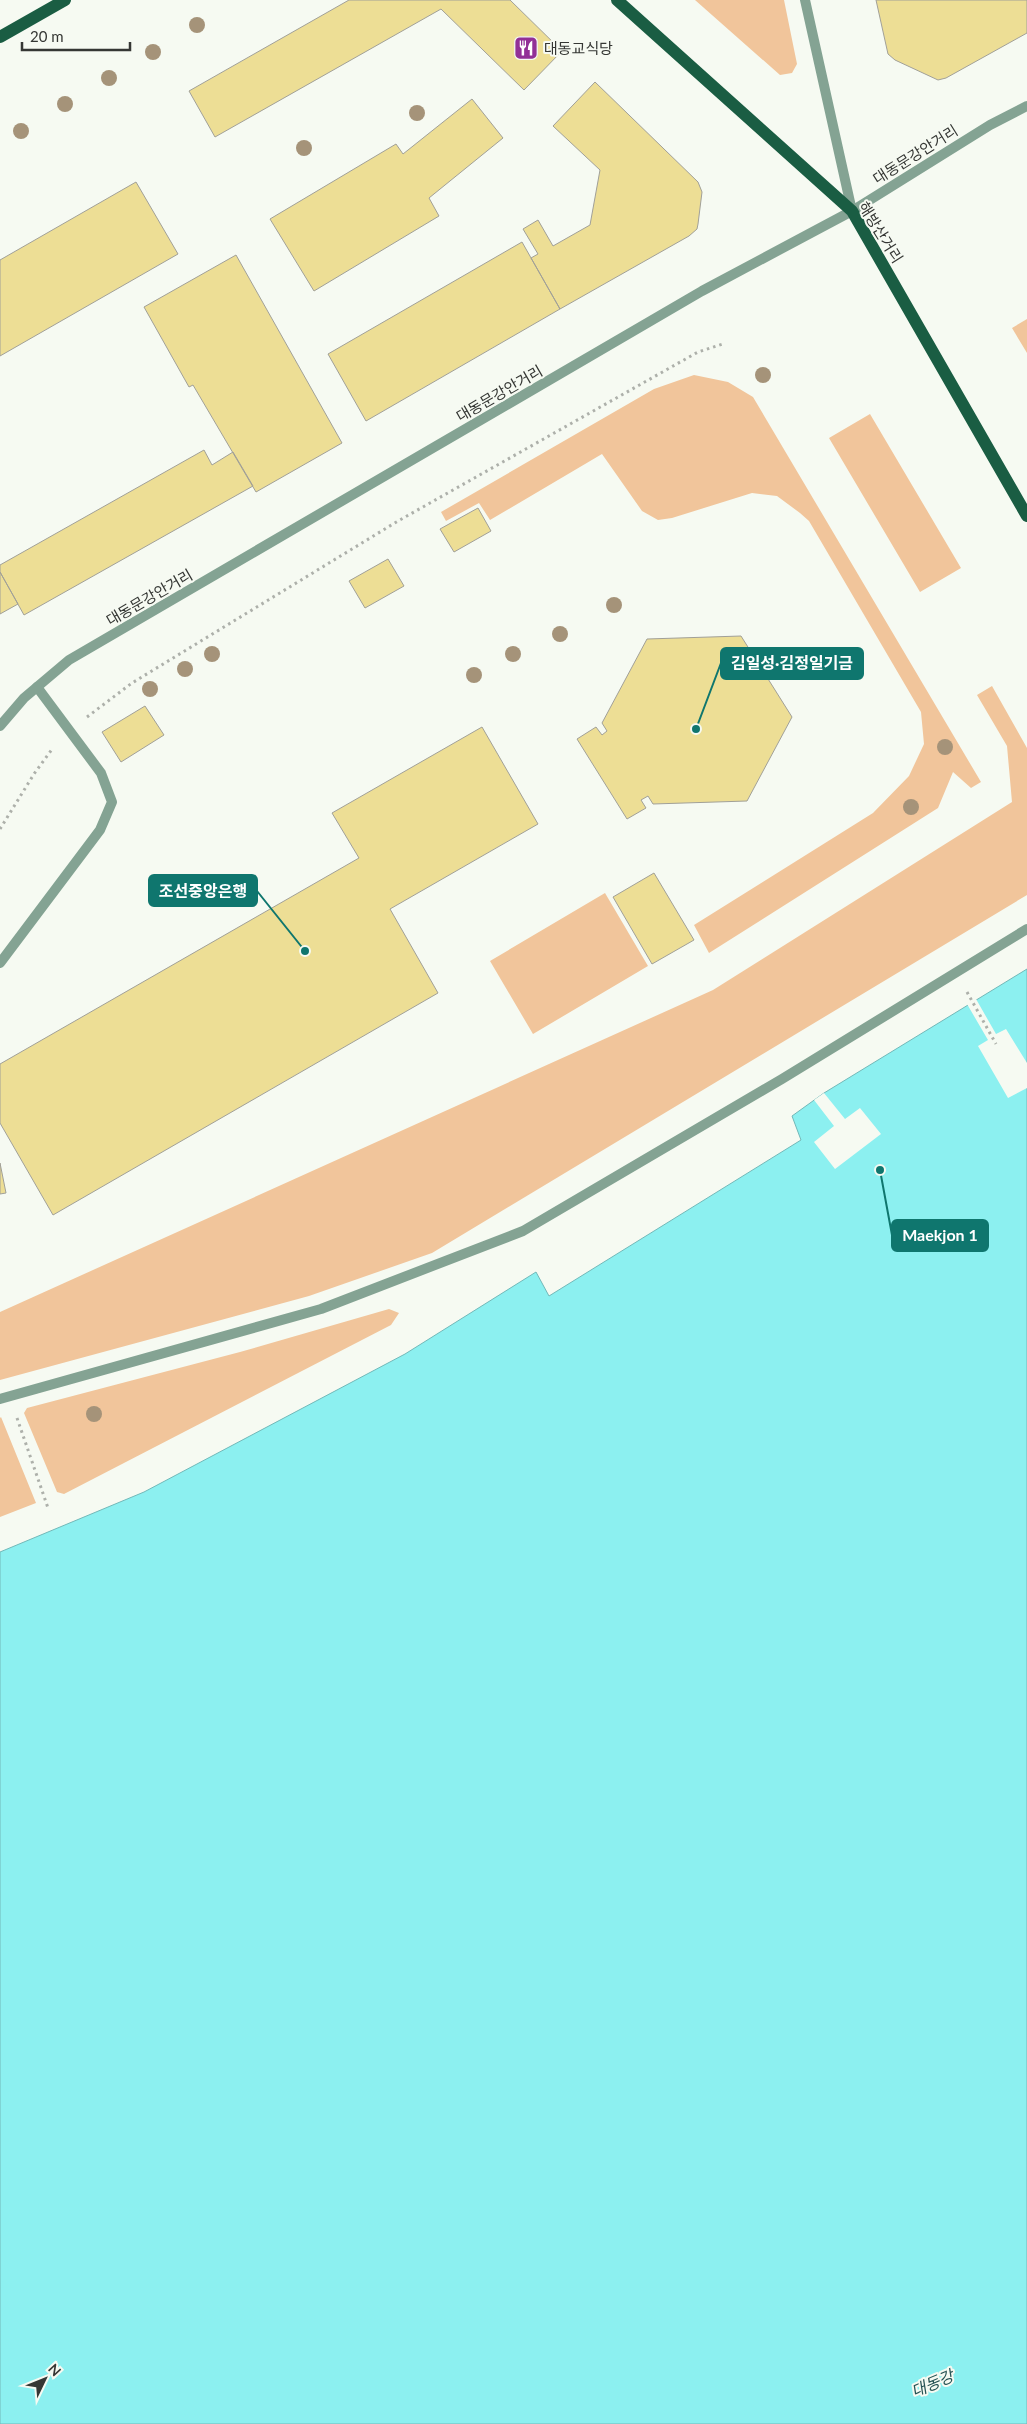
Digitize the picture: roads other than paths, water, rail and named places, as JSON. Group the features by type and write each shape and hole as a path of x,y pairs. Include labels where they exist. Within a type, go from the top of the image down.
{"main road":[{"path":"0,37 65,0"},
{"name":"해방산거리","path":"617,0 852,211 1027,516"}],"street":[{"path":"805,0 852,211"},
{"name":"대동문강안거리","path":"0,726 24,698 69,660 702,292 852,211 990,125 1027,106"},
{"path":"0,963 100,830 112,802 101,773 37,687"},
{"path":"4,1398 321,1309 523,1231 782,1079 1027,929"}],"water":[{"name":"대동강","path":"1027,969 1027,2424 0,2424 0,1552 144,1492 405,1354 536,1272 549,1296 801,1140 792,1116 824,1093"}],"place":[{"name":"대동교식당","path":"526,48"},
{"name":"김일성·김정일기금","path":"696,729"},
{"name":"조선중앙은행","path":"305,951"},
{"name":"Maekjon 1","path":"880,1170"}]}
